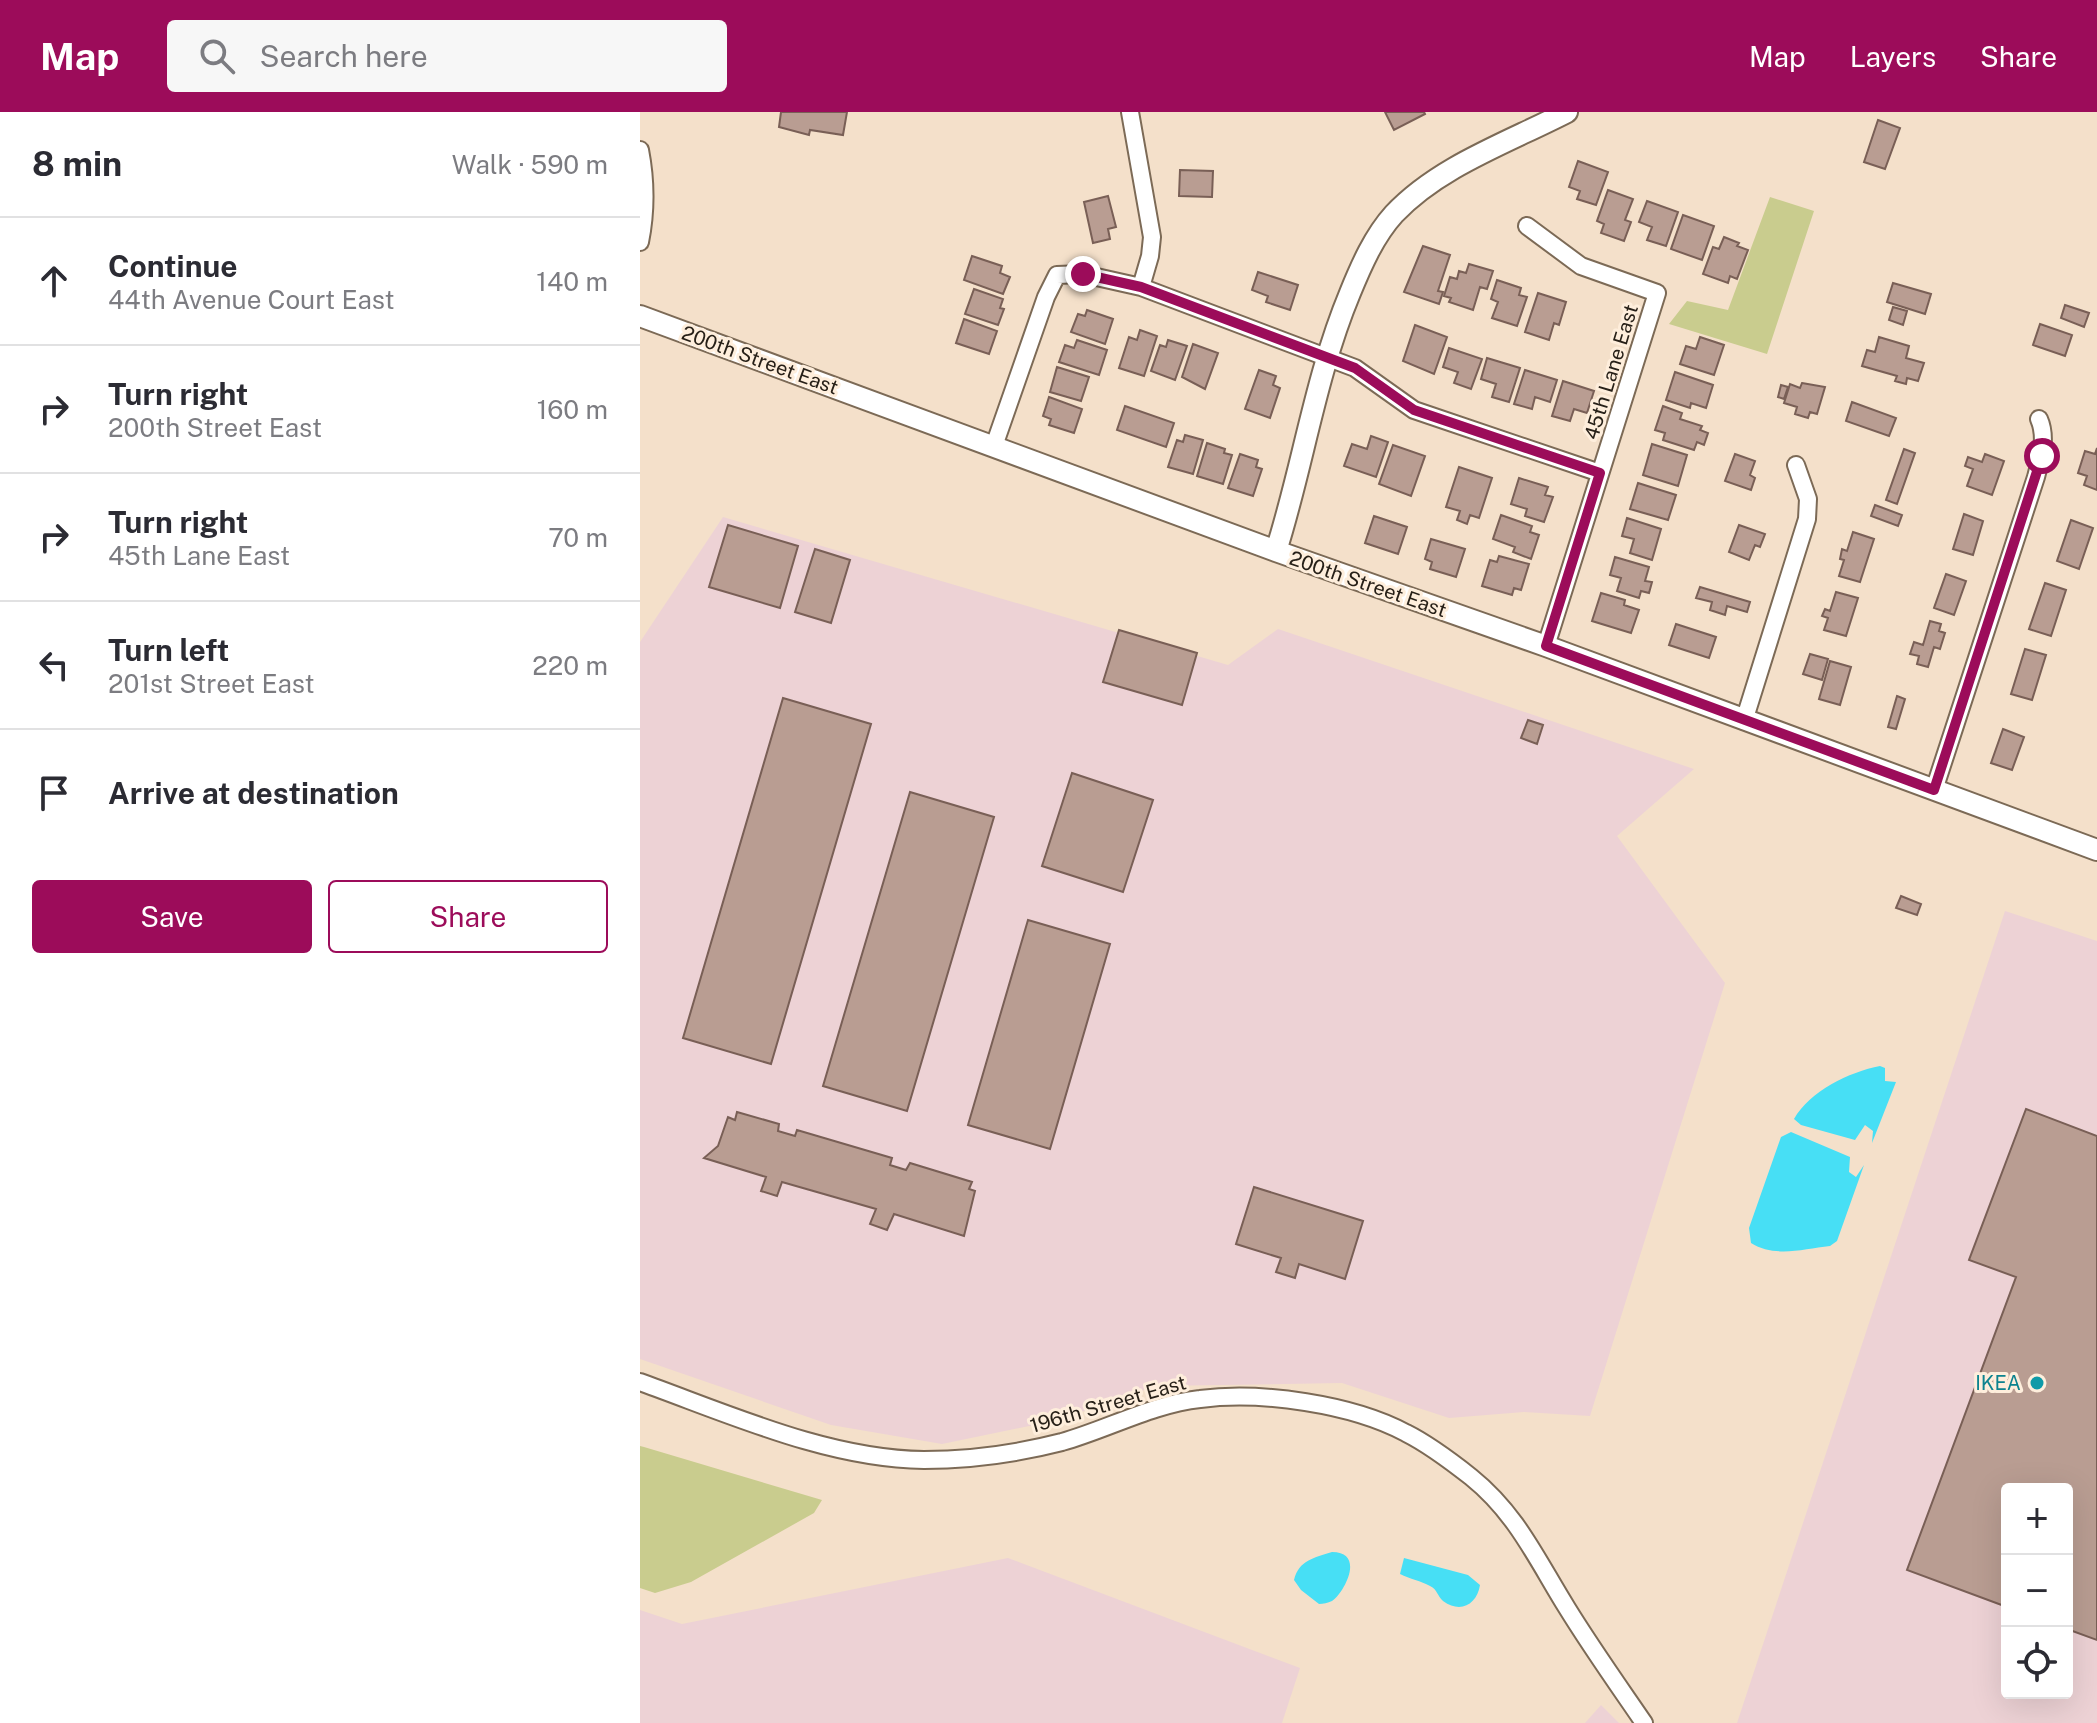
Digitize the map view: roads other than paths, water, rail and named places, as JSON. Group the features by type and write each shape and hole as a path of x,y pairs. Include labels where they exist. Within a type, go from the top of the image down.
{"street":[{"path":"1130,112 1152,237 1141,287"},
{"path":"1276,551 1327,358 1359,271 1394,215 1445,174 1567,112"},
{"path":"640,150 645,173 644,221 640,242"},
{"name":"45th Lane East","path":"1527,226 1581,266 1657,293 1546,646"},
{"path":"994,446 1046,297 1057,275 1083,274 1141,287 1355,368 1414,410 1600,473"},
{"name":"200th Street East","path":"640,316 2097,850"},
{"path":"1934,790 2039,466 2043,429 2039,419"},
{"path":"1744,721 1807,519 1808,499 1796,465"},
{"name":"196th Street East","path":"640,1382 769,1429 855,1453 924,1460 991,1454 1061,1442 1145,1413 1199,1399 1267,1398 1343,1408 1406,1433 1472,1478 1503,1508 1534,1548 1565,1606 1644,1723"}],"water":[{"path":"1880,1066 1885,1068 1885,1081 1896,1082 1872,1143 1873,1131 1865,1125 1855,1140 1801,1125 1794,1119 1810,1100 1831,1084"},
{"path":"1791,1132 1850,1157 1849,1172 1856,1177 1864,1165 1837,1241 1830,1246 1779,1251 1751,1243 1749,1228 1781,1137"},
{"path":"1332,1552 1348,1559 1349,1574 1337,1597 1319,1604 1294,1580 1303,1564"},
{"path":"1404,1558 1468,1575 1480,1585 1478,1592 1467,1605 1450,1605 1433,1588 1400,1574"}],"place":[{"name":"IKEA","path":"2037,1383"}]}
